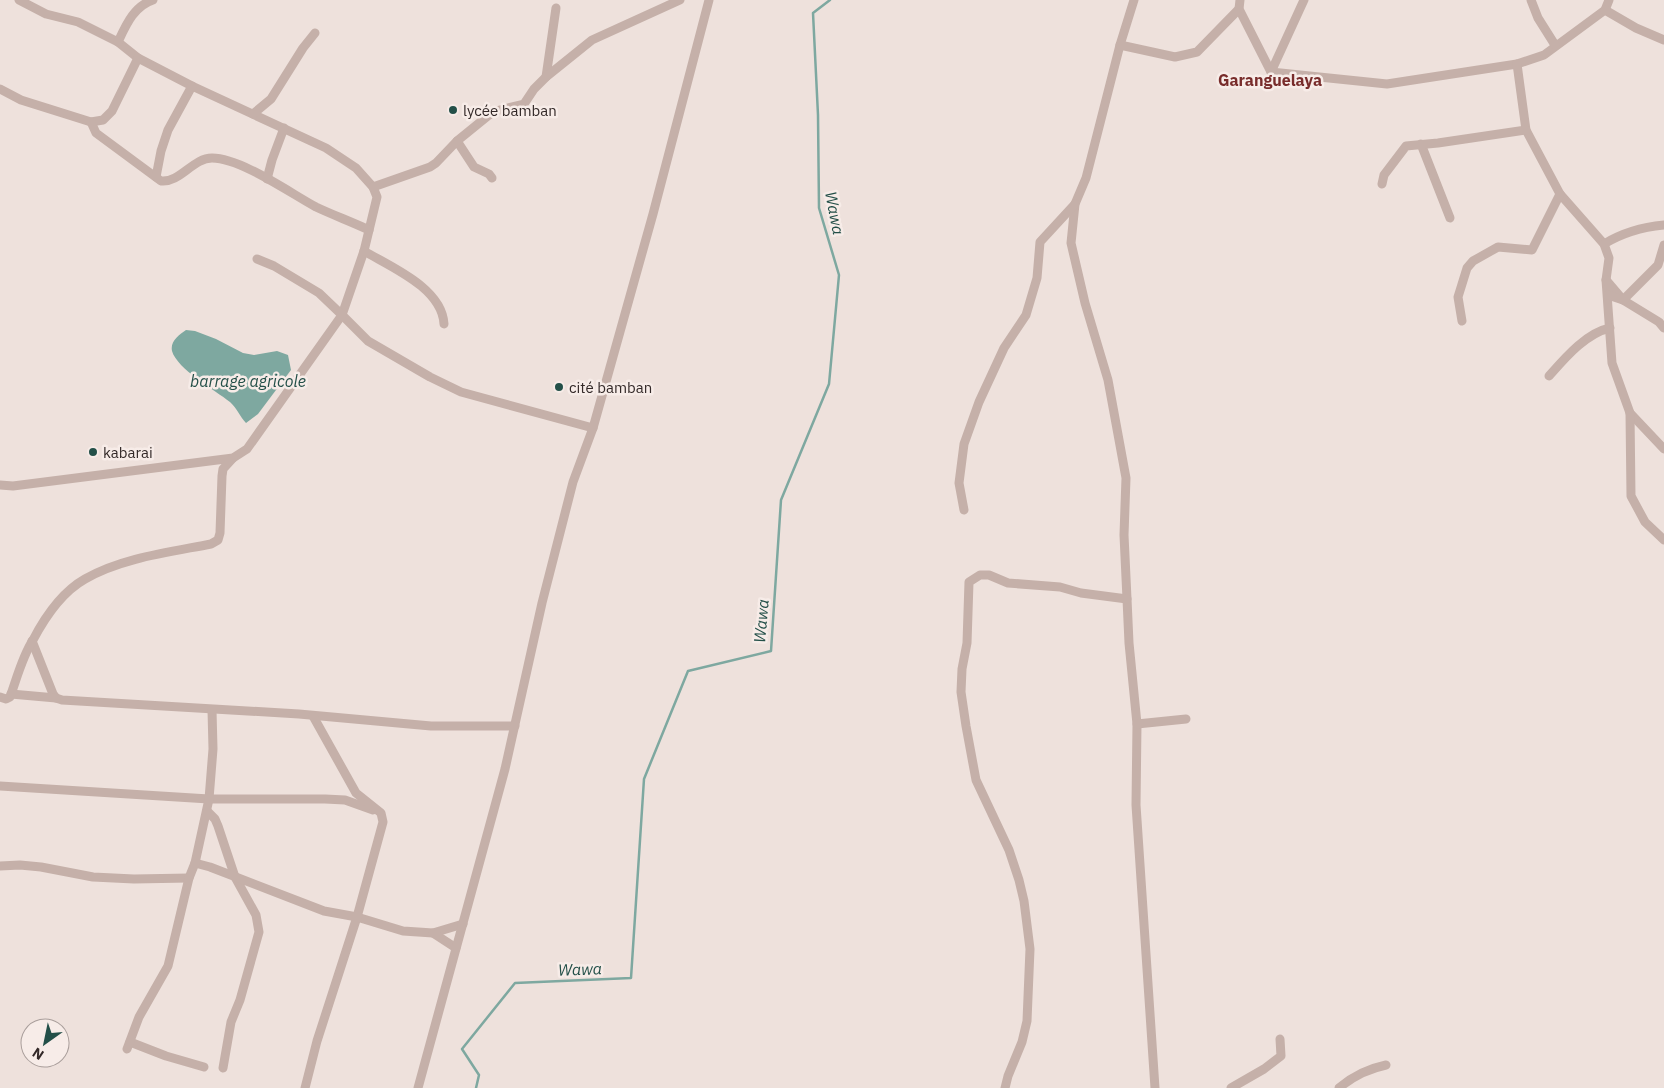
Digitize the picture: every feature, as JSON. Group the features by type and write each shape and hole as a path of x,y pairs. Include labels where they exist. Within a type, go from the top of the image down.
{"street":[{"path":"0,697 8,698 32,641 59,601 84,579 135,560 211,544 218,540 220,533 223,469 233,458 247,449 342,314 364,250 377,197 374,188 356,168 326,148 192,86 138,58 118,42 78,22 46,14 18,0"},
{"path":"118,42 127,21 144,3 153,0"},
{"path":"374,188 430,167 488,115 524,104 534,89 546,77 592,40 680,0"},
{"path":"418,1088 505,770 544,597 573,482 593,428 653,214 709,0"},
{"path":"1134,0 1120,45 1086,178 1075,204 1071,243 1085,303 1108,380 1126,478 1124,535 1126,599 1137,724 1136,805 1155,1088"},
{"path":"1272,72 1304,0"},
{"path":"1531,0 1538,18 1555,46"},
{"path":"1272,72 1387,84 1517,64 1544,55 1605,10 1609,0"},
{"path":"1120,45 1175,57 1197,52 1240,4 1272,72"},
{"path":"546,77 556,8"},
{"path":"1605,10 1636,28 1664,40"},
{"path":"253,114 271,98 315,32"},
{"path":"0,89 21,100 91,122 103,120 112,111 138,58"},
{"path":"1517,64 1526,130 1560,194 1604,244 1609,258 1606,280 1612,363 1630,413 1631,496 1645,522 1664,540"},
{"path":"156,176 168,130 192,86"},
{"path":"91,122 96,133 161,181 166,181 196,165 203,158 224,159 267,179 317,207 369,230"},
{"path":"267,179 284,128"},
{"path":"1382,184 1384,175 1406,146 1526,130"},
{"path":"457,141 474,167 489,174 492,178"},
{"path":"1421,144 1450,218"},
{"path":"1462,321 1458,297 1468,268 1473,261 1498,247 1532,250 1560,194"},
{"path":"964,510 958,483 964,444 979,402 1004,348 1026,314 1036,278 1040,242 1075,204"},
{"path":"1604,244 1612,238 1644,227 1664,225"},
{"path":"1624,300 1658,265 1664,246"},
{"path":"364,250 422,286 440,307 444,316 444,324"},
{"path":"257,259 274,266 319,293 368,341 430,377 461,392 593,428"},
{"path":"1606,280 1624,300"},
{"path":"1608,295 1624,300 1662,324"},
{"path":"1549,376 1572,350 1602,329 1610,328"},
{"path":"1630,413 1664,449"},
{"path":"0,485 13,486 233,458"},
{"path":"1005,1088 1022,1042 1027,1021 1030,949 1024,901 1019,880 1010,850 976,780 966,726 961,692 962,669 967,643 970,582 980,575 989,575 1008,583 1060,587 1081,593 1126,599"},
{"path":"32,641 56,698"},
{"path":"10,694 62,700 313,716 431,726 514,726"},
{"path":"204,1067 129,1045 139,1017 168,966 194,864 209,799 213,749 212,710"},
{"path":"305,1088 317,1040 357,917 383,822 381,813 356,793 313,716"},
{"path":"1137,724 1186,719"},
{"path":"0,786 209,799 345,800 381,813"},
{"path":"207,811 215,819 235,877 256,915 259,932 240,1000 231,1022 223,1068"},
{"path":"194,864 210,867 324,911 357,917 403,931 433,933 463,924"},
{"path":"0,866 41,867 93,877 134,879 189,878"},
{"path":"433,933 456,948"},
{"path":"1233,1088 1281,1056 1280,1039"},
{"path":"1339,1088 1349,1079 1361,1073 1386,1065"}],"water":[{"name":"barrage agricole","path":"186,330 195,331 216,339 243,353 254,355 277,351 288,355 291,370 258,414 246,423 230,402 197,379 175,358 172,344"}],"waterway":[{"name":"Wawa","path":"476,1088 479,1075 462,1049 515,983 631,978 644,779 688,671 771,651 781,500 829,384 839,275 819,208 818,115 813,13 830,0"}],"place":[{"name":"lycée bamban","path":"453,110"},
{"name":"cité bamban","path":"559,387"},
{"name":"kabarai","path":"93,452"}],"district":[{"name":"Garanguelaya","path":"1270,80"}]}
